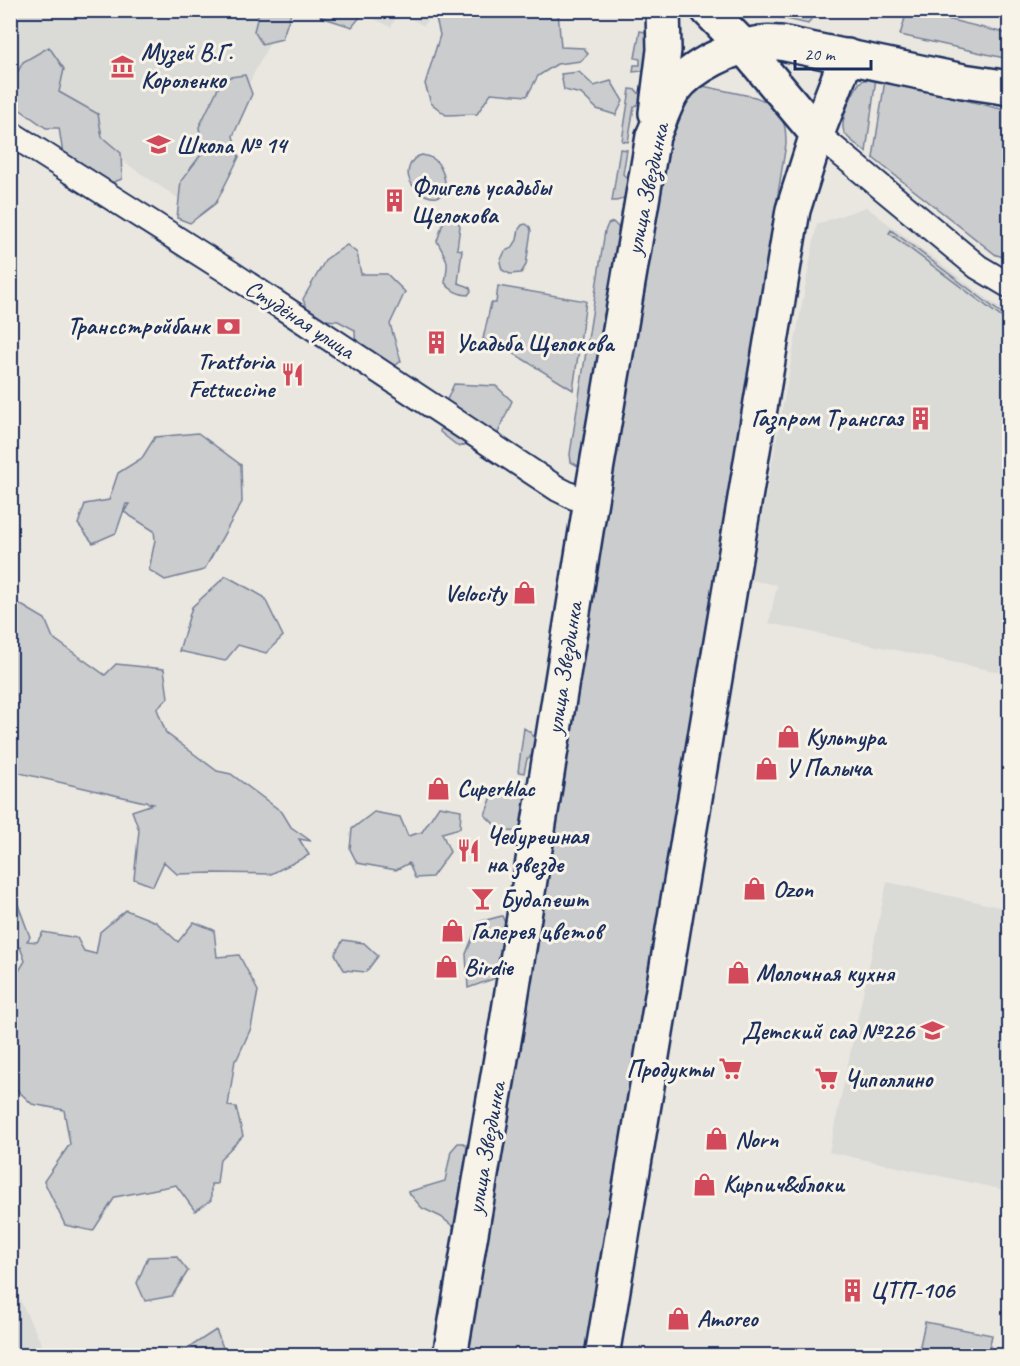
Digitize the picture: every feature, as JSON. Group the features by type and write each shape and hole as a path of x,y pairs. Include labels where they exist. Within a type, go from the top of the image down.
{"street":[{"path":"653,136 664,50 663,10"},
{"path":"708,10 744,47 818,134 978,267 1010,286"},
{"name":"улица Звездинка","path":"450,1356 653,136 673,91 688,74 707,61 762,43 781,43 963,81 1010,88"},
{"path":"602,1356 793,210 847,56"},
{"name":"Студёная улица","path":"10,133 229,272 558,489 574,497 591,500"}],"shaded area":[{"name":"Школа № 14","path":"10,11 286,11 187,204 11,87"},
{"path":"261,11 289,11 291,13 282,39 262,44 254,31"},
{"path":"317,11 365,11 352,27 321,17"},
{"path":"358,11 432,11 424,26 399,12 391,27"},
{"path":"437,11 558,11 561,47 584,48 588,54 581,61 557,64 538,76 527,96 491,93 477,114 446,115 431,103 425,84 440,35 435,14"},
{"path":"752,11 816,11 808,24"},
{"path":"907,11 1009,34 1009,59 900,35"},
{"path":"640,31 650,33 649,66 642,71 633,72 634,65 640,65 640,59 635,58"},
{"path":"49,47 64,69 59,92 98,114 102,137 121,153 122,179 103,186 63,154 59,128 46,128 15,106 13,81 23,62"},
{"path":"579,72 594,86 611,81 623,101 616,115 597,109 581,94 564,90 561,74"},
{"path":"245,75 252,94 233,136 239,157 216,203 190,223 177,218 181,181 203,152 199,127 223,78"},
{"path":"876,78 866,152 846,135 843,121 860,82"},
{"path":"885,80 1009,111 1009,258 996,255 873,158"},
{"path":"698,85 755,97 769,104 782,119 786,144 590,1355 462,1356 669,111"},
{"path":"630,89 636,90 642,97 641,102 634,107 628,142 622,141"},
{"path":"620,149 627,150 623,174 630,186 623,198 612,201"},
{"path":"422,155 435,160 441,168 445,180 442,195 430,197 415,188 410,181 408,173 410,165 415,158"},
{"name":"Газпром Трансгаз","path":"866,207 1009,315 1010,626 999,672 769,623 777,585 750,580 817,224"},
{"path":"447,217 457,220 460,226 457,249 462,250 458,283 470,288 468,295 455,292 445,283 447,260 437,241"},
{"path":"613,222 618,227 621,245 609,305 604,314 597,360 602,376 585,465 578,466 571,462 570,454 605,231 608,224"},
{"path":"526,224 531,231 526,265 521,273 510,274 502,270 500,262 505,251 512,248 517,240 519,229"},
{"path":"891,230 1009,319 1009,323 889,233"},
{"path":"347,245 357,253 361,274 387,274 405,292 390,324 401,361 384,375 356,362 355,330 338,321 310,319 303,299 326,259"},
{"path":"498,286 586,301 573,390 500,345 483,339 491,303 496,303"},
{"path":"454,384 496,386 512,401 498,433 459,447 440,432 446,402"},
{"path":"198,433 241,465 242,502 204,570 165,580 149,570 155,540 154,531 124,512 129,504 126,504 116,533 93,543 78,524 85,504 109,500 118,473 142,458 155,437"},
{"path":"226,576 264,597 283,636 266,653 238,645 225,661 179,651 192,607"},
{"path":"11,599 45,619 53,638 105,675 116,664 164,669 168,698 157,709 166,733 217,771 231,774 282,812 291,827 311,841 299,839 309,855 271,874 177,874 164,862 153,886 134,879 139,830 132,811 153,804 11,771"},
{"path":"524,728 538,742 535,753 527,759 524,773 518,772"},
{"path":"502,791 515,793 530,800 528,820 518,832 500,830 485,815 491,799"},
{"path":"439,806 461,810 460,828 442,833 450,852 432,877 415,878 409,863 396,870 357,863 350,849 352,829 374,812 400,817 408,836 422,832"},
{"name":"Детский сад №226","path":"887,882 1009,909 1009,1191 829,1152"},
{"path":"11,897 17,902 30,937 27,941 37,942 43,932 77,938 84,951 96,954 100,932 126,910 156,922 178,942 194,922 214,930 217,957 239,955 258,991 251,1028 235,1060 228,1106 236,1107 243,1136 220,1159 217,1184 211,1184 211,1200 195,1211 176,1185 115,1197 93,1231 65,1225 44,1181 70,1144 64,1110 32,1104 11,1084 11,984 25,961 20,947 11,955"},
{"path":"502,916 510,934 496,978 468,988 466,954 479,922"},
{"path":"343,940 364,943 378,956 366,972 344,970 335,954"},
{"path":"458,1143 467,1145 471,1157 464,1222 454,1227 441,1217 422,1208 408,1192 445,1181 451,1151"},
{"path":"176,1256 188,1271 172,1296 145,1301 137,1283 148,1257"},
{"path":"11,1282 47,1355 11,1355"},
{"path":"925,1322 992,1335 988,1355 918,1355"},
{"path":"216,1330 226,1355 181,1356 179,1354"}],"place":[{"name":"Музей В.Г. Короленко","path":"123,66"},
{"name":"Школа № 14","path":"158,145"},
{"name":"Флигель усадьбы Щелокова","path":"394,201"},
{"name":"Трансстройбанк","path":"228,326"},
{"name":"Усадьба Щелокова","path":"437,343"},
{"name":"Trattoria Fettuccine","path":"292,375"},
{"name":"Газпром Трансгаз","path":"921,418"},
{"name":"Velocity","path":"524,593"},
{"name":"Культура","path":"788,737"},
{"name":"У Палыча","path":"767,768"},
{"name":"Cuperklac","path":"439,788"},
{"name":"Чебурешная на звезде","path":"468,850"},
{"name":"Ozon","path":"755,889"},
{"name":"Будапешт","path":"482,899"},
{"name":"Галерея цветов","path":"453,931"},
{"name":"Birdie","path":"446,967"},
{"name":"Молочная кухня","path":"738,973"},
{"name":"Детский сад №226","path":"932,1031"},
{"name":"Продукты","path":"731,1069"},
{"name":"Чиполлино","path":"826,1079"},
{"name":"Norn","path":"717,1139"},
{"name":"Кирпич&блоки","path":"705,1184"},
{"name":"ЦТП-106","path":"852,1290"},
{"name":"Amoreo","path":"679,1318"}]}
